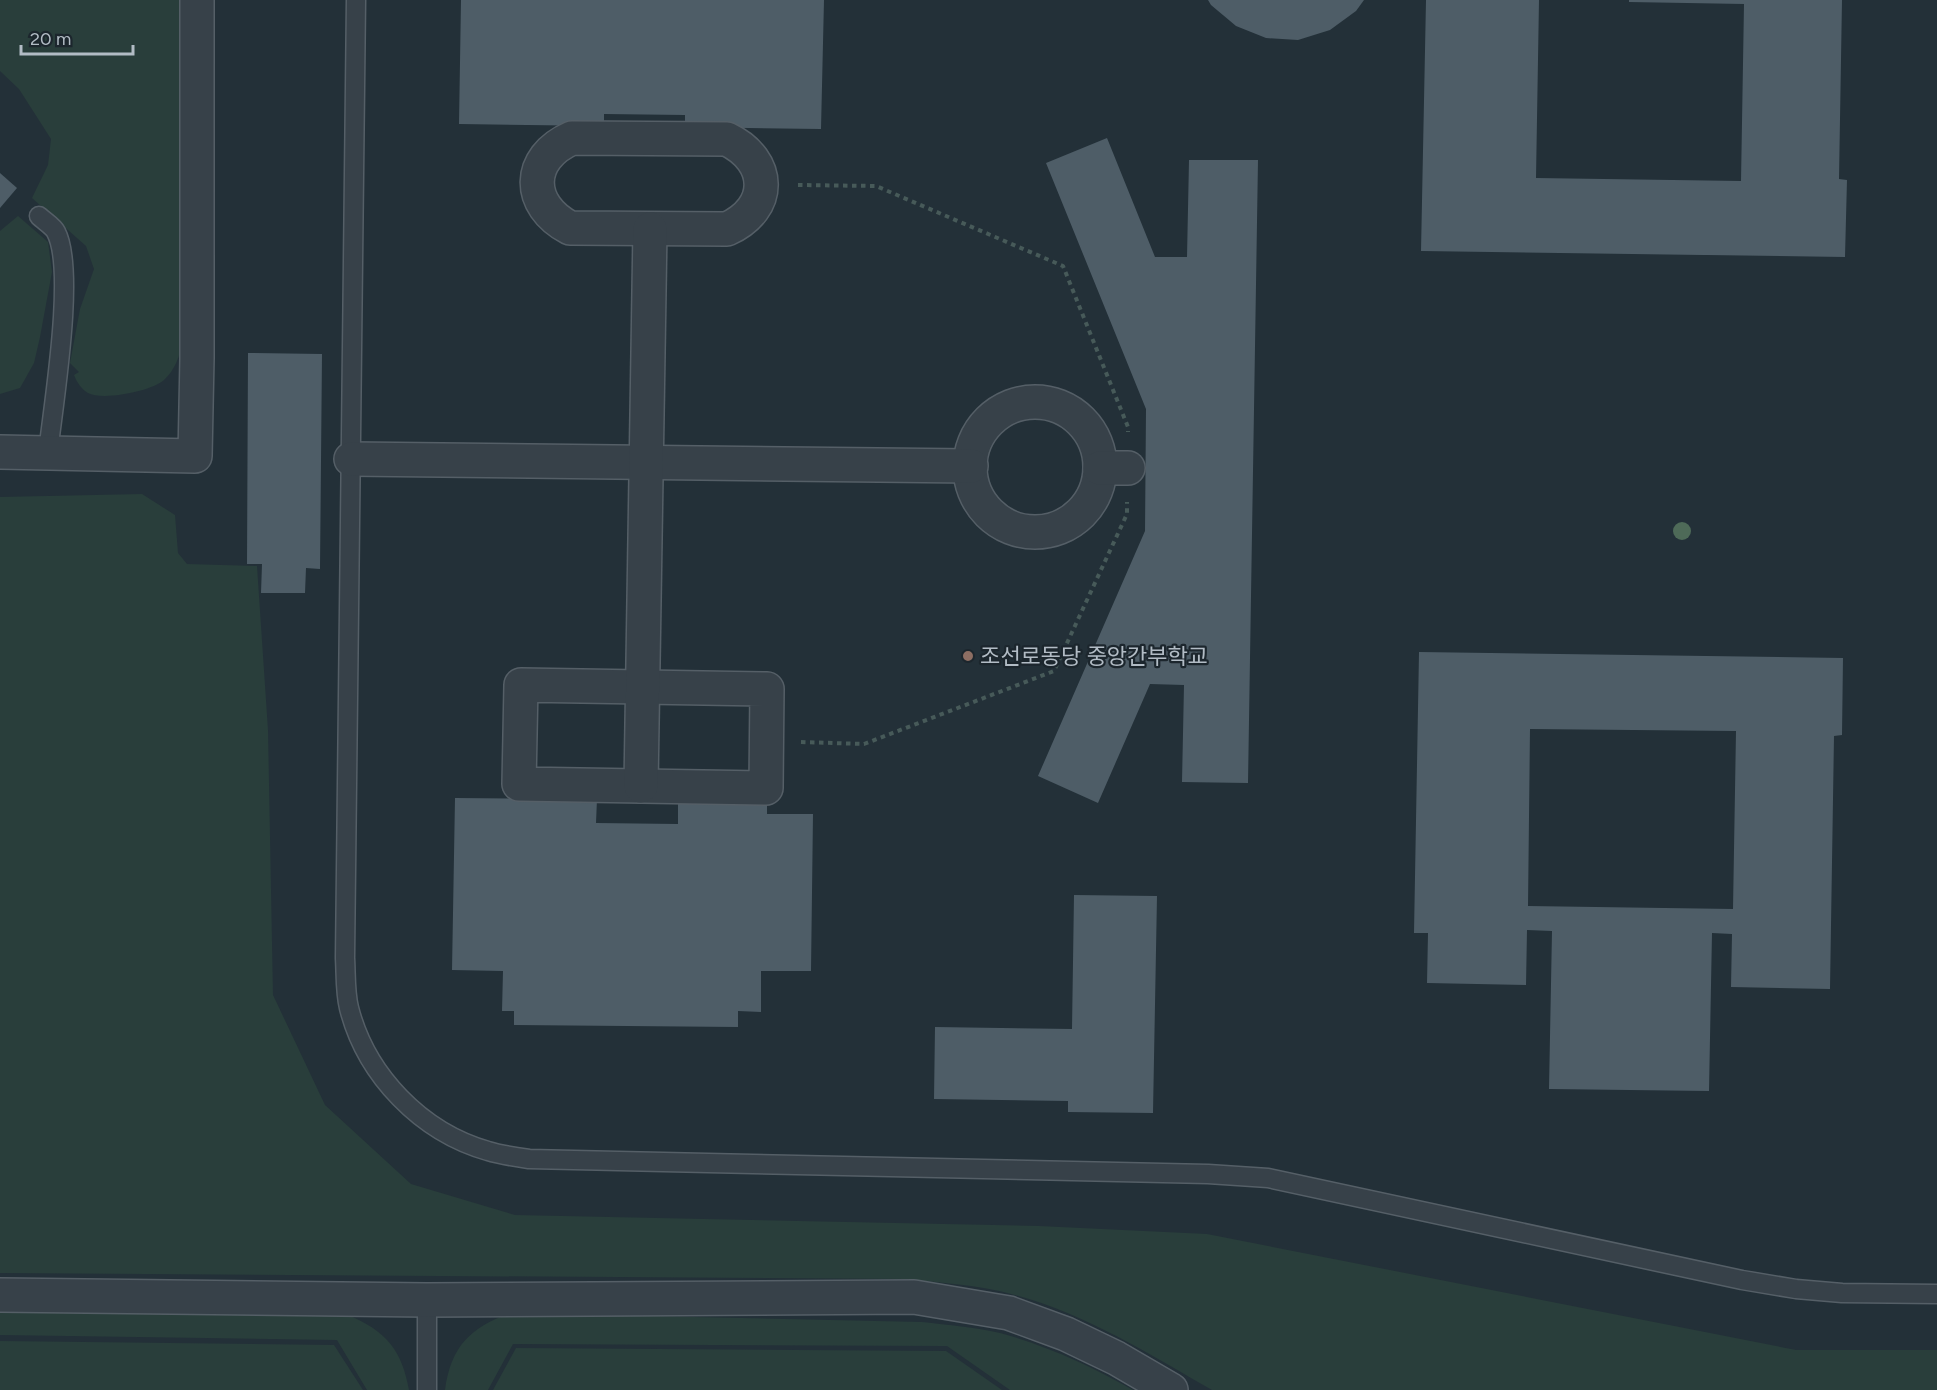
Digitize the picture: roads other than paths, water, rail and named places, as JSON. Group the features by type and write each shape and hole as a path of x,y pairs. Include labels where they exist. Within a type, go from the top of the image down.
{"street":[{"path":"0,452 195,456 198,358 197,0"},
{"path":"572,138 727,139 752,156 759,170 761,184 759,200 752,213 741,223 727,229 650,229 570,228 556,221 546,210 539,197 537,182 540,167 547,154 559,144 572,138"},
{"path":"641,786 650,229"},
{"path":"1033,402 1054,404 1073,414 1088,429 1097,448 1114,468 1096,490 1085,509 1069,523 1049,531 1027,531 1006,525 989,513 976,495 970,475 971,466 971,453 979,433 993,417 1012,406 1033,402"},
{"path":"351,459 971,466"},
{"path":"521,685 643,687 767,689 766,788 519,784 521,685"},
{"path":"0,1295 427,1300 914,1297 1009,1313 1066,1334 1106,1353 1170,1390"}],"lane":[{"path":"356,0 345,958 349,1007 366,1054 397,1096 440,1130 487,1151 528,1160 1208,1174 1268,1178 1742,1280 1796,1289 1842,1293 1937,1294"},
{"path":"39,216 56,232 63,259 63,313 48,453"},
{"path":"427,1300 427,1390"}],"place":[{"name":"조선로동당 중앙간부학교","path":"968,656"}]}
